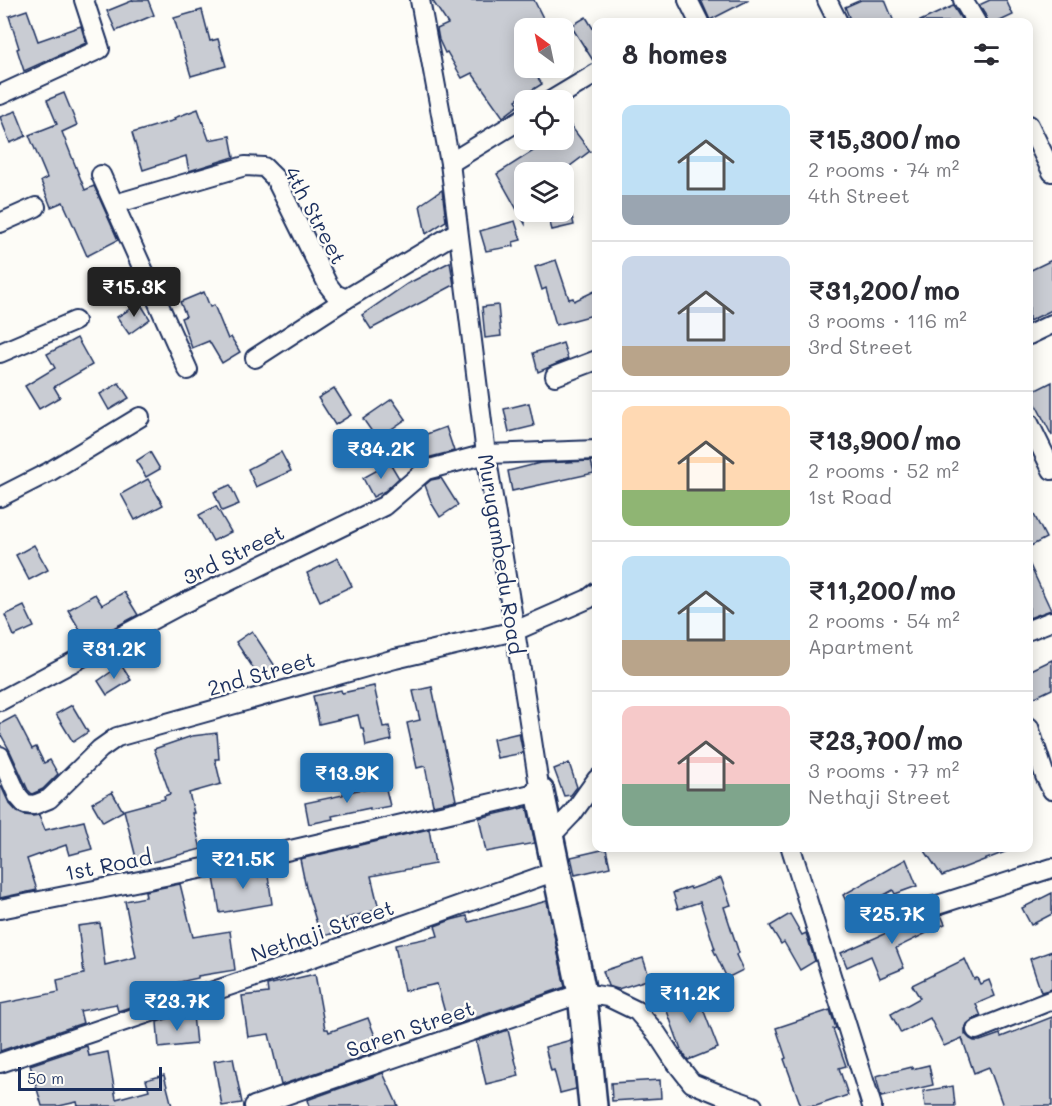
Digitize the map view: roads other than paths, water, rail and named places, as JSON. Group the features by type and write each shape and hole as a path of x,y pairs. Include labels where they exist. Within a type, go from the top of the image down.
{"street":[{"path":"0,95 100,49 84,0"},
{"name":"Murugambedu Road","path":"420,0 450,163 486,454 540,792 582,993 593,1106"},
{"path":"827,0 836,18"},
{"path":"963,0 974,18"},
{"path":"569,90 592,76"},
{"path":"450,163 514,124"},
{"path":"1033,133 1052,172"},
{"name":"4th Street","path":"115,204 245,166 264,167 275,178 328,285 335,294 346,299"},
{"path":"101,175 188,370"},
{"path":"0,223 36,207"},
{"path":"255,358 346,299 458,232"},
{"path":"0,353 75,321"},
{"path":"1033,333 1052,324"},
{"path":"555,376 592,362"},
{"path":"0,497 49,472 140,417"},
{"path":"1033,431 1052,470"},
{"name":"3rd Street","path":"0,701 178,606 384,506 426,470 486,454 592,450"},
{"path":"515,632 592,596"},
{"path":"1033,628 1052,621"},
{"name":"2nd Street","path":"0,756 18,796 25,804 34,805 49,799 100,749 117,737 395,659 515,632"},
{"path":"1033,740 1045,780"},
{"path":"549,838 572,814 592,786"},
{"name":"1st Road","path":"0,909 269,855 540,792"},
{"path":"792,852 872,1106"},
{"path":"931,907 1052,868"},
{"name":"Nethaji Street","path":"0,1063 294,964 556,871"},
{"path":"582,993 608,997 637,1011 657,1034 692,1083 753,1106"},
{"name":"Saren Street","path":"254,1106 582,993"},
{"path":"976,1030 1052,1000"}]}
